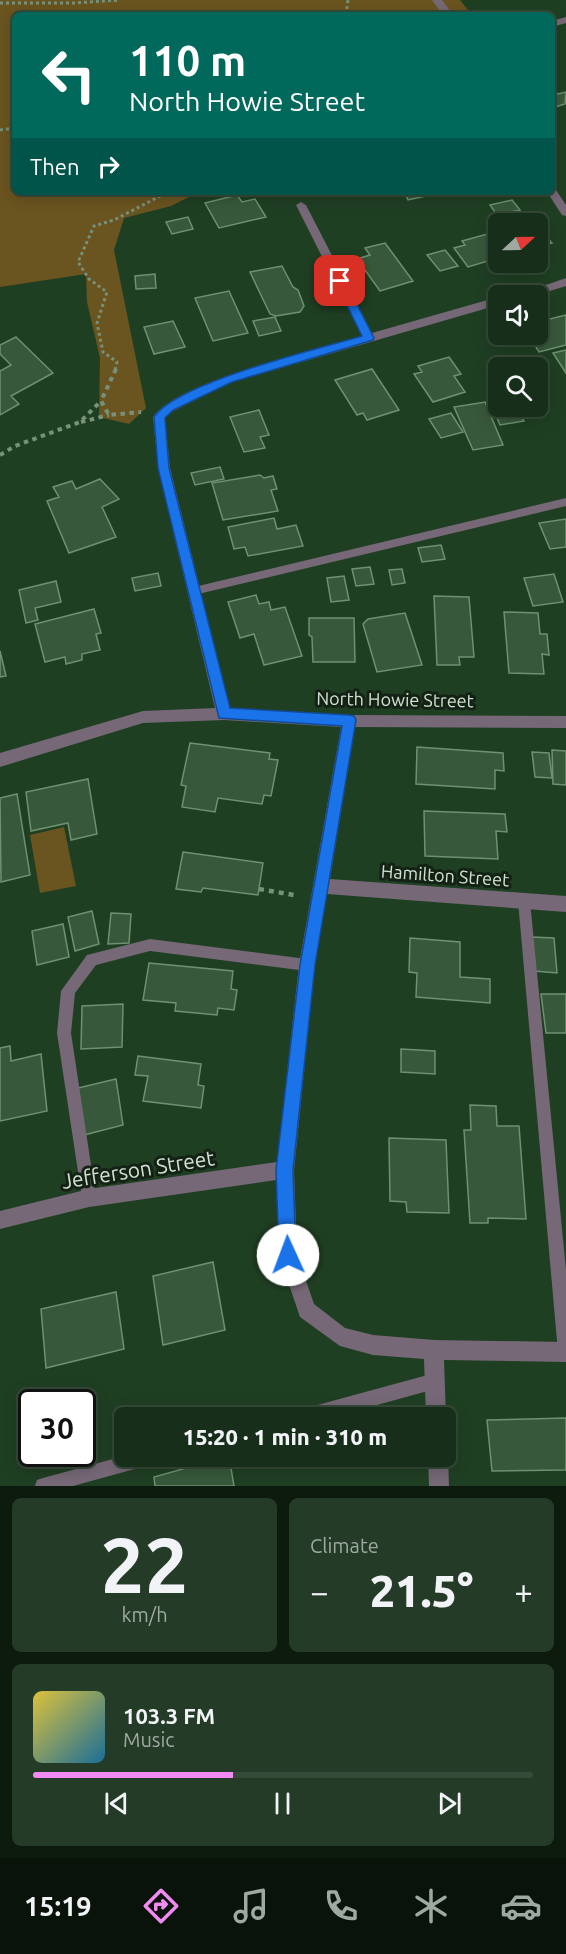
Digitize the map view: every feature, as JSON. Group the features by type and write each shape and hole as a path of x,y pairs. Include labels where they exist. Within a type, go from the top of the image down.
{"street":[{"path":"554,195 566,213"},
{"path":"301,205 369,338"},
{"path":"548,287 566,282"},
{"path":"224,714 164,468 159,417 169,408 228,379 488,304"},
{"name":"North Howie Street","path":"0,760 143,717 224,714 349,720 566,722"},
{"path":"349,720 307,965 285,1170 288,1255 307,1310 340,1336 373,1345 434,1350 566,1352"},
{"name":"Hamilton Street","path":"321,886 566,904"},
{"name":"Jefferson Street","path":"0,1220 89,1198 285,1170"},
{"path":"434,1350 436,1407"},
{"path":"438,1467 438,1486"}],"lane":[{"path":"194,591 566,502"},
{"path":"524,902 566,1352"},
{"path":"89,1198 64,1033 68,991 92,960 150,945 307,965"},
{"path":"339,1407 435,1381"},
{"path":"44,1486 114,1467"}],"path":[{"path":"0,3 30,2 66,5 120,0"},
{"path":"80,422 101,401 115,372 117,362 103,352 96,323 107,292 89,279 78,262 94,226 114,220 162,195"},
{"path":"101,401 109,415"},
{"path":"0,455 15,446 80,422 109,415 142,412 159,417"},
{"path":"259,889 294,895"}],"shaded area":[{"path":"0,0 460,0 470,12 12,12 12,195 193,195 171,206 124,218 114,250 146,408 129,424 99,417 100,358 87,302 86,274 0,287"},
{"path":"64,827 76,886 40,893 30,835"}],"building":[{"path":"555,92 558,94 566,92 565,104 555,107"},
{"path":"237,195 242,202 255,199 266,217 219,228 205,203"},
{"path":"406,195 431,195 408,200"},
{"path":"512,200 520,210 496,213 490,205"},
{"path":"188,217 193,229 172,234 166,222"},
{"path":"488,234 488,261 468,267 454,248 465,245 462,241"},
{"path":"385,243 413,281 380,291 357,259 370,255 365,248"},
{"path":"445,250 458,266 440,271 427,255"},
{"path":"282,266 293,287 298,290 304,306 300,312 276,316 270,314 250,272"},
{"path":"155,274 156,288 136,289 135,276"},
{"path":"229,291 248,333 213,341 195,298"},
{"path":"566,315 566,345 539,352 535,345 548,345 548,319"},
{"path":"275,317 281,331 259,336 253,321"},
{"path":"173,321 185,347 154,354 144,327"},
{"path":"16,337 53,373 11,396 19,404 0,415 0,371 11,365 0,354 0,345"},
{"path":"566,350 566,373 553,353"},
{"path":"449,357 461,374 454,376 465,392 433,402 414,374 422,372 418,366"},
{"path":"372,369 399,410 367,420 363,413 357,415 335,380"},
{"path":"485,402 488,417 491,417 503,445 473,450 454,407"},
{"path":"259,410 269,435 260,437 265,448 244,452 230,417"},
{"path":"451,413 463,432 441,438 429,419"},
{"path":"497,417 522,417 524,421 500,425"},
{"path":"220,467 224,479 195,485 191,473"},
{"path":"260,475 264,478 273,476 277,489 271,490 278,511 223,520 212,483"},
{"path":"100,479 119,499 102,507 116,537 69,553 47,501 59,497 53,487 72,481 76,489"},
{"path":"274,518 277,529 296,525 303,546 248,556 245,547 234,549 228,527"},
{"path":"566,519 566,547 550,549 539,523"},
{"path":"441,545 445,559 422,562 418,548"},
{"path":"370,567 374,584 356,586 352,569"},
{"path":"402,569 405,583 392,585 389,570"},
{"path":"158,573 161,586 135,591 132,578"},
{"path":"554,574 563,602 533,606 524,578"},
{"path":"344,576 349,600 331,602 327,578"},
{"path":"56,581 61,602 35,608 38,620 26,623 19,590"},
{"path":"256,595 259,604 269,602 271,610 285,607 302,656 264,665 254,634 240,638 228,602"},
{"path":"434,596 469,597 474,657 459,657 460,665 437,665"},
{"path":"94,609 101,633 96,634 100,650 82,654 82,660 66,664 65,657 45,662 35,624"},
{"path":"504,612 538,613 540,634 547,634 549,655 542,654 544,674 509,673"},
{"path":"405,613 422,665 377,672 363,624 368,619"},
{"path":"309,618 354,618 355,662 313,662"},
{"path":"0,651 6,676 0,677"},
{"path":"190,743 270,753 269,759 278,760 271,796 264,795 262,804 218,798 215,812 182,807 186,786 181,785"},
{"path":"417,747 503,753 504,771 495,770 495,789 416,784"},
{"path":"552,750 566,751 566,785 553,784"},
{"path":"532,752 549,753 552,778 535,777"},
{"path":"88,779 97,834 71,840 68,823 31,831 26,792"},
{"path":"17,794 30,875 1,882 0,798"},
{"path":"424,811 505,814 507,832 496,831 498,859 425,856"},
{"path":"183,852 263,863 258,895 203,888 201,892 176,889"},
{"path":"92,911 99,944 75,951 68,917"},
{"path":"111,913 131,914 129,943 108,944"},
{"path":"63,924 69,957 37,965 32,931"},
{"path":"532,937 554,938 557,973 534,971"},
{"path":"410,938 460,942 460,977 490,979 490,1003 416,997 417,973 409,972"},
{"path":"149,963 233,971 231,989 237,990 234,1010 218,1008 217,1015 175,1011 176,1003 143,1000"},
{"path":"541,994 566,994 566,1033 546,1033"},
{"path":"123,1004 122,1047 81,1049 82,1006"},
{"path":"10,1046 11,1061 41,1054 47,1111 0,1121 0,1048"},
{"path":"401,1049 435,1051 435,1074 401,1072"},
{"path":"138,1056 201,1064 198,1085 204,1086 201,1108 143,1101 148,1076 135,1075"},
{"path":"116,1079 123,1125 84,1135 78,1088"},
{"path":"470,1105 496,1106 497,1126 519,1126 526,1219 488,1218 488,1223 470,1223 464,1130 471,1130"},
{"path":"389,1138 446,1140 449,1213 407,1212 406,1202 390,1201"},
{"path":"213,1262 225,1330 163,1345 153,1276"},
{"path":"116,1292 124,1349 46,1368 41,1309"},
{"path":"566,1418 566,1470 492,1471 487,1420"},
{"path":"190,1467 231,1467 234,1486 155,1486 154,1477"}],"route":[{"path":"288,1255 285,1170 307,965 349,720 224,714 164,468 159,417 169,408 228,379 369,338 340,281"}]}
